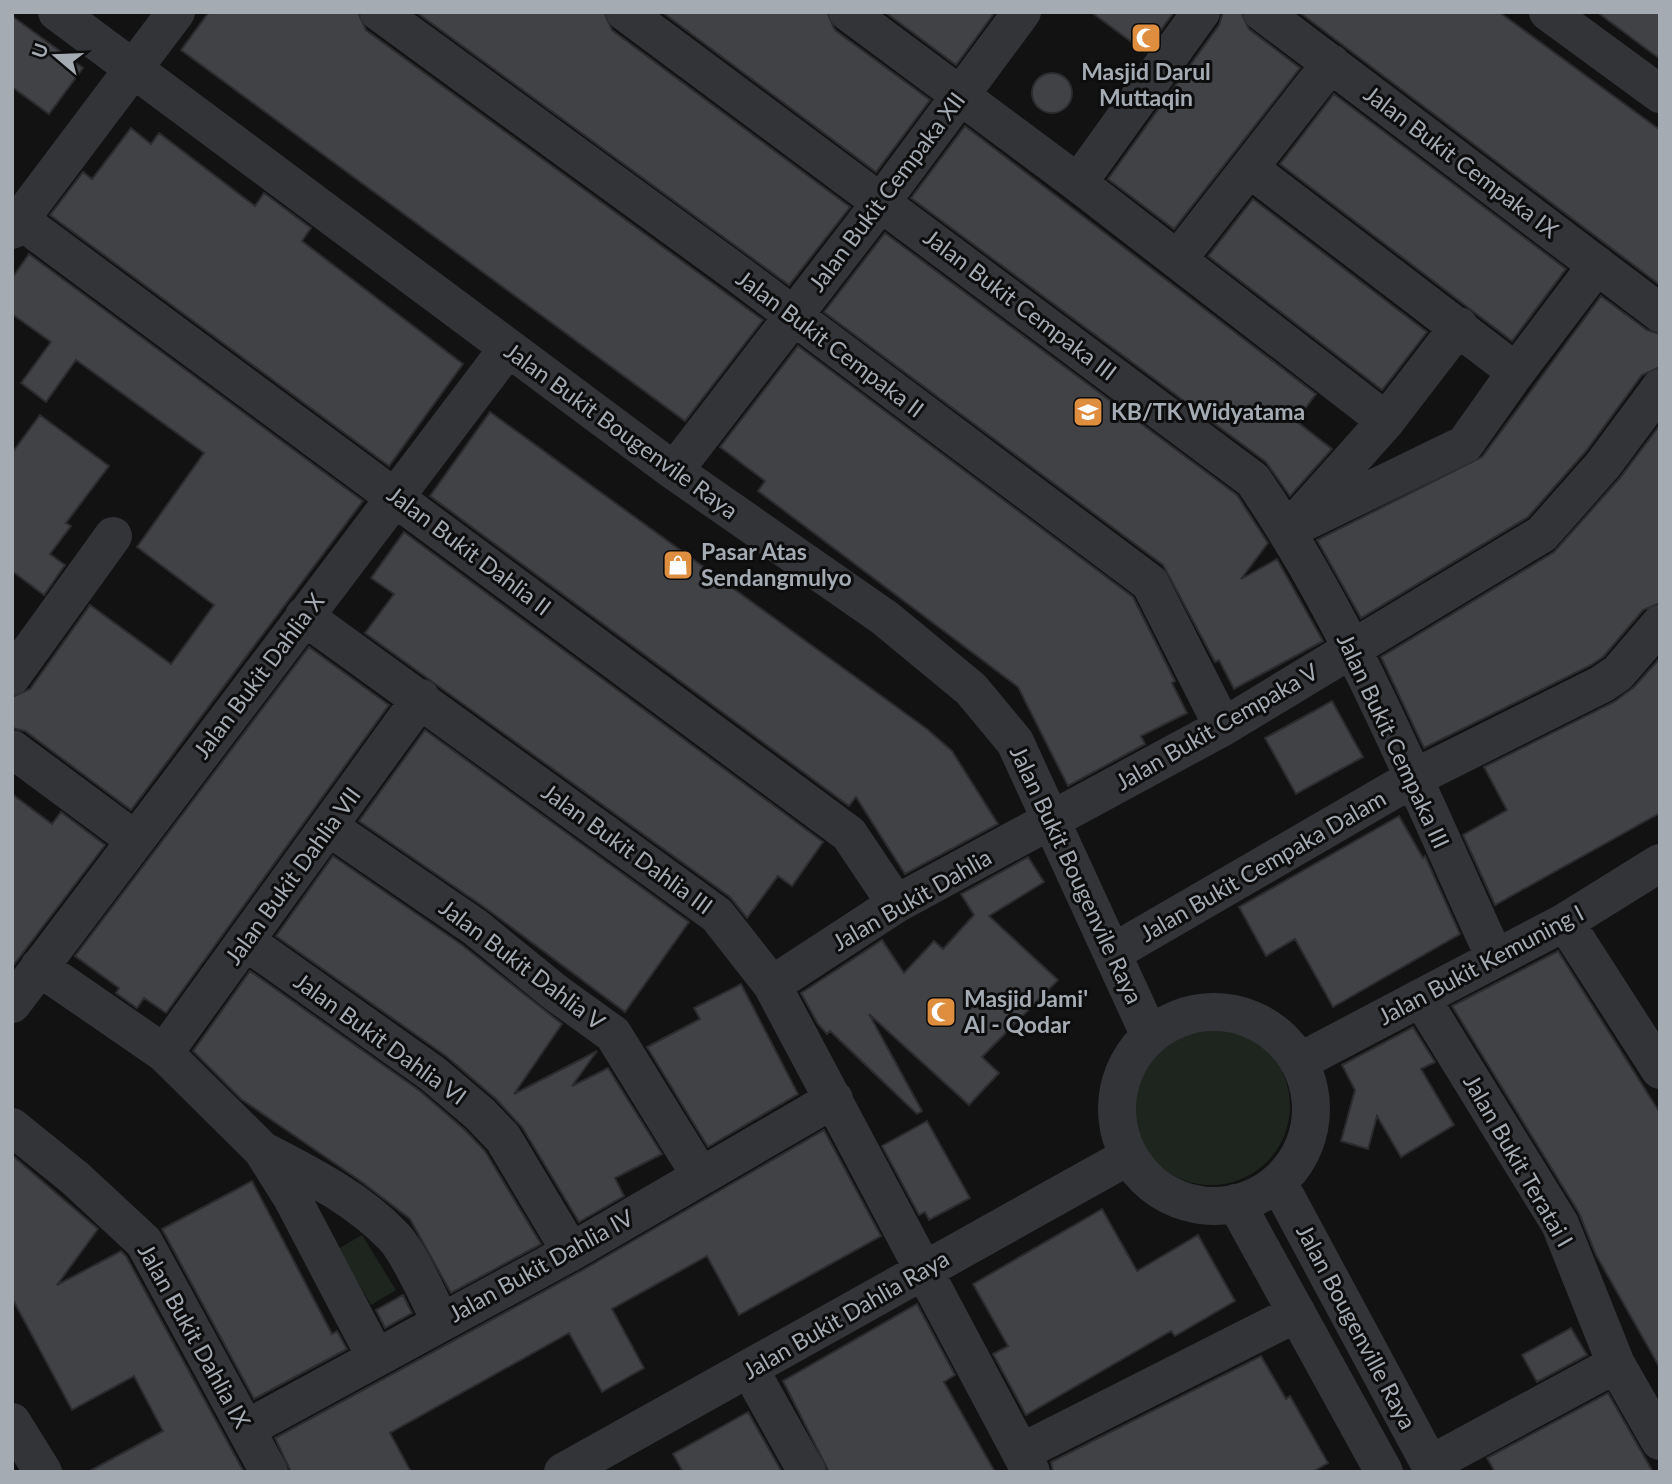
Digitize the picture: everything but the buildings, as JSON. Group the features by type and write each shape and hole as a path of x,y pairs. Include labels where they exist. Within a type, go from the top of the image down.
{"street":[{"name":"Jalan Bukit Bougenvile Raya","path":"57,12 674,471 885,618 971,689 1015,742 1053,819 1150,1036"},
{"path":"16,225 176,12"},
{"name":"Jalan Bukit Cempaka III","path":"625,12 1253,480 1288,530 1351,649 1494,958"},
{"name":"Jalan Bukit Cempaka XII","path":"674,471 882,201 1022,12"},
{"path":"1078,183 1201,12"},
{"name":"Jalan Bukit Cempaka IX","path":"1262,12 1660,313"},
{"path":"1548,12 1660,94"},
{"name":"Jalan Bukit Cempaka II","path":"383,13 1150,583 1223,727"},
{"path":"850,13 1178,259 1386,421"},
{"path":"1178,259 1331,63"},
{"path":"1249,168 1516,372"},
{"name":"Jalan Bukit Dahlia II","path":"16,225 397,497 849,834 896,904"},
{"path":"1288,530 1465,444 1597,265"},
{"path":"1288,530 1386,421 1459,326"},
{"name":"Jalan Bukit Dahlia X","path":"12,1004 508,348"},
{"name":"Jalan Bukit Cempaka V","path":"1053,819 1223,727 1542,534 1602,465 1660,388"},
{"path":"12,676 113,536"},
{"name":"Jalan Bukit Dahlia III","path":"304,616 421,698 717,915 772,985 1027,1462"},
{"name":"Jalan Bukit Cempaka Dalam","path":"1114,952 1412,779 1602,684 1618,673 1660,624"},
{"name":"Jalan Bukit Dahlia VII","path":"164,1052 247,942 421,698"},
{"path":"14,753 135,840"},
{"name":"Jalan Bukit Dahlia","path":"772,985 896,904 1053,819"},
{"name":"Jalan Bukit Dahlia V","path":"329,827 475,927 556,993 613,1034 701,1175"},
{"name":"Jalan Bukit Kemuning I","path":"1299,1062 1565,922 1660,863"},
{"path":"1565,922 1660,1070"},
{"name":"Jalan Bukit Dahlia VI","path":"247,942 433,1074 480,1114 503,1138 571,1252"},
{"path":"39,967 164,1052 262,1150 291,1196 375,1356"},
{"name":"Jalan Bukit Teratai I","path":"1421,998 1560,1224 1616,1364 1660,1441"},
{"path":"1231,1013 1271,1030 1287,1044 1299,1062 1309,1093 1310,1126 1298,1156 1278,1182 1260,1194 1236,1203 1197,1205 1176,1199 1149,1181 1129,1156 1121,1136 1118,1092 1135,1052 1150,1036 1168,1023 1188,1015 1231,1013"},
{"name":"Jalan Bukit Dahlia IV","path":"246,1429 375,1356 571,1252 834,1099"},
{"name":"Jalan Bukit Dahlia IX","path":"12,1127 75,1178 144,1242 269,1472"},
{"path":"262,1150 314,1177 358,1206 396,1239 441,1322"},
{"name":"Jalan Bukit Dahlia Raya","path":"563,1472 1129,1156"},
{"name":"Jalan Bougenville Raya","path":"1278,1182 1432,1468"},
{"name":"Jalan Bougenville Raya","path":"1236,1203 1384,1472"},
{"path":"1027,1462 1297,1313"},
{"path":"1432,1468 1616,1364"},
{"path":"750,1370 807,1472"},
{"path":"12,1422 43,1472"}],"shaded area":[{"path":"1211,1027 1241,1033 1267,1050 1284,1076 1290,1106 1284,1136 1267,1162 1241,1179 1211,1185 1181,1179 1155,1162 1138,1136 1132,1106 1138,1076 1155,1050 1181,1033"},
{"path":"362,1235 396,1290 371,1305 338,1249"}],"place":[{"name":"Masjid Darul Muttaqin","path":"1146,38"},
{"name":"KB/TK Widyatama","path":"1088,412"},
{"name":"Pasar Atas Sendangmulyo","path":"678,565"},
{"name":"Masjid Jami' Al - Qodar","path":"941,1012"}]}
